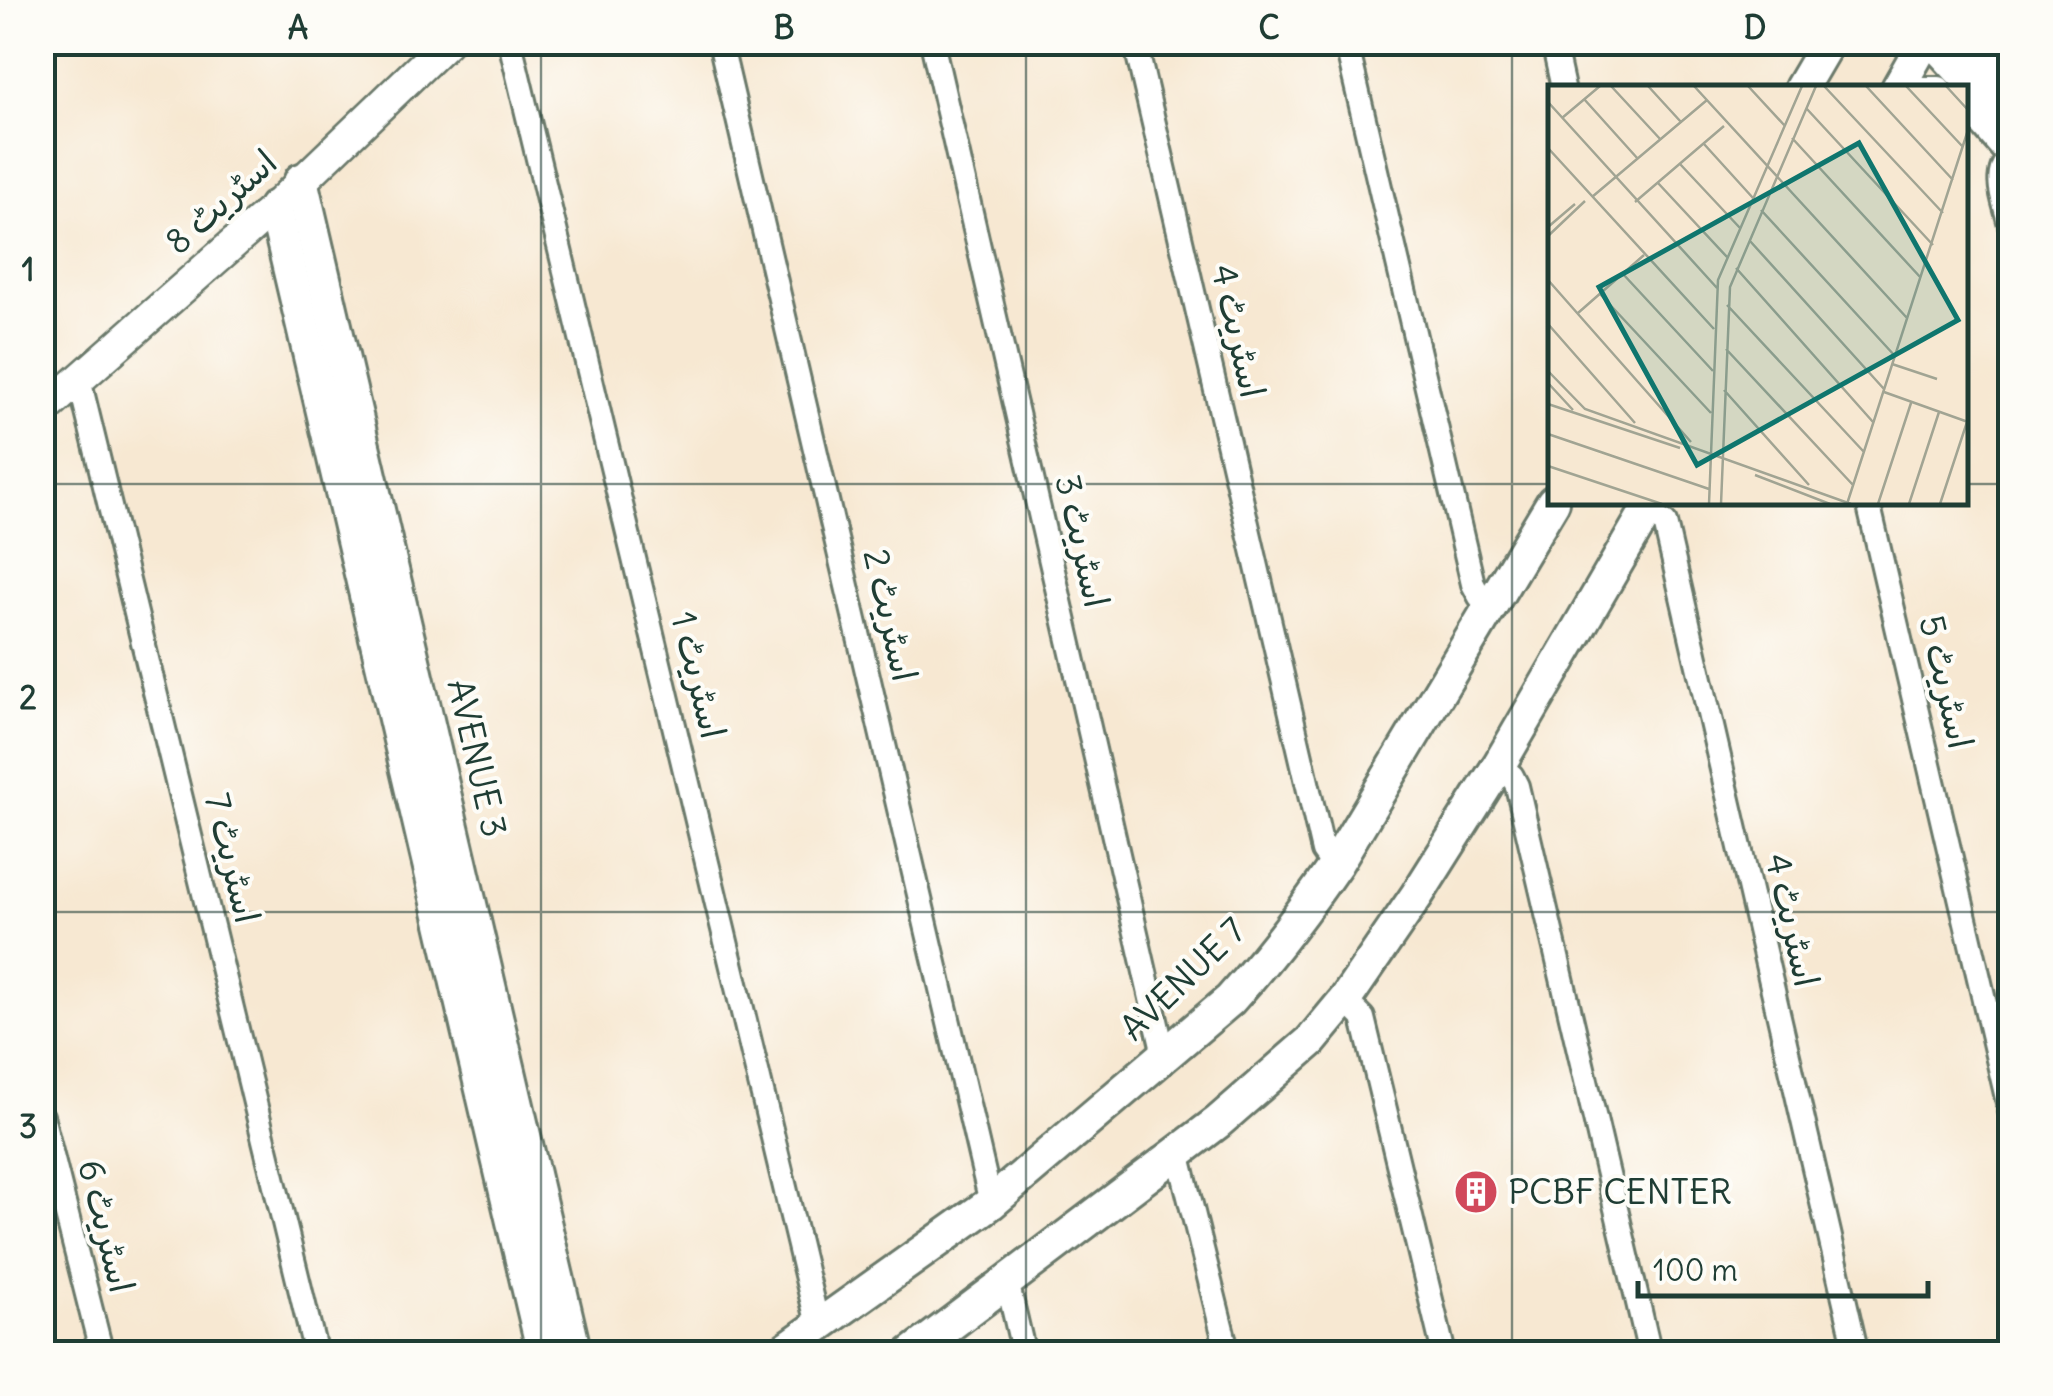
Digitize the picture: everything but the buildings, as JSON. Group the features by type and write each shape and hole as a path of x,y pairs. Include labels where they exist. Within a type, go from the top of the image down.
{"main road":[{"path":"1803,85 1828,42"},
{"path":"1900,85 1924,42"},
{"path":"1934,42 1996,84"},
{"path":"1974,42 1996,84"},
{"name":"AVENUE 3","path":"301,180 576,1354"},
{"name":"AVENUE 3","path":"274,206 544,1354"},
{"name":"AVENUE 7","path":"780,1354 991,1203 1230,1000 1263,964 1336,864 1551,505"},
{"path":"911,1354 1245,1101 1299,1052 1346,1000 1499,765 1649,507"}],"street":[{"name":"اسٹریٹ 8","path":"42,412 274,206 447,42"},
{"name":"اسٹریٹ 1","path":"510,42 818,1325"},
{"name":"اسٹریٹ 2","path":"720,42 991,1203"},
{"name":"اسٹریٹ 3","path":"932,42 1164,1056"},
{"name":"اسٹریٹ 4","path":"1136,42 1323,851 1336,864"},
{"path":"1346,42 1472,584 1480,596 1493,603"},
{"path":"1553,42 1562,85"},
{"path":"1996,84 2010,158 1999,176 2010,225"},
{"name":"اسٹریٹ 7","path":"79,379 316,1354"},
{"name":"اسٹریٹ 5","path":"1869,505 2010,1111"},
{"name":"اسٹریٹ 4","path":"1649,507 1665,523 1856,1354"},
{"path":"1499,765 1517,786 1650,1354"},
{"path":"1346,1000 1362,1018 1444,1354"},
{"name":"اسٹریٹ 6","path":"42,1116 102,1354"},
{"path":"1178,1152 1228,1354"},
{"path":"1006,1281 1024,1354"}],"place":[{"name":"PCBF CENTER","path":"1476,1192"}]}
